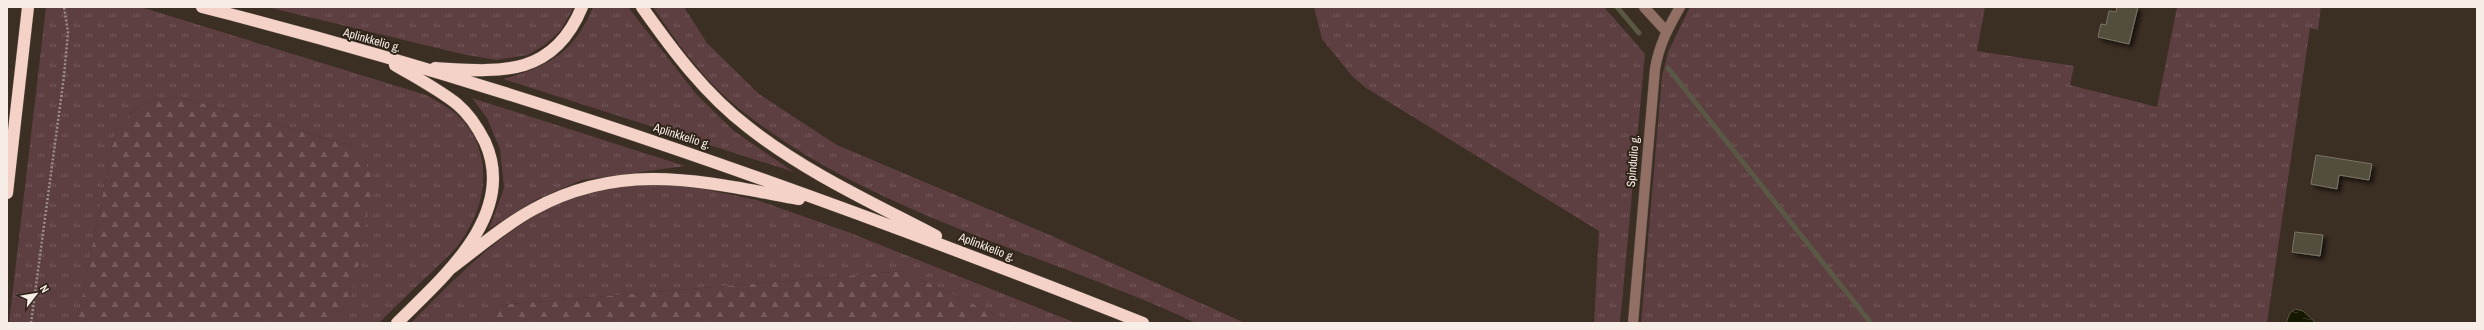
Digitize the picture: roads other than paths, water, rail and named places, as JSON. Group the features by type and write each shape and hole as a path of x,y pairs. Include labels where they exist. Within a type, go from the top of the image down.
{"highway":[{"path":"7,193 28,7"},
{"name":"Aplinkkelio g.","path":"202,7 415,66 737,169 826,204 973,256 1143,323"},
{"path":"415,66 502,71 522,66 544,56 561,42 577,19 582,7"},
{"path":"642,7 692,74 747,127 782,152 828,179 973,256"},
{"path":"384,58 456,103 479,130 488,150 492,181 490,201 480,230 450,269 397,323"},
{"path":"450,269 534,209 564,195 613,181 642,178 678,178 826,204"}],"street":[{"path":"1644,7 1666,31"},
{"name":"Spindulio g.","path":"1632,323 1654,69 1659,48 1666,31 1680,7"}],"water":[{"path":"2295,309 2303,311 2316,323 2286,323 2290,313"}],"waterway":[{"path":"1617,7 1639,33"},
{"path":"1668,68 1871,323"}]}
